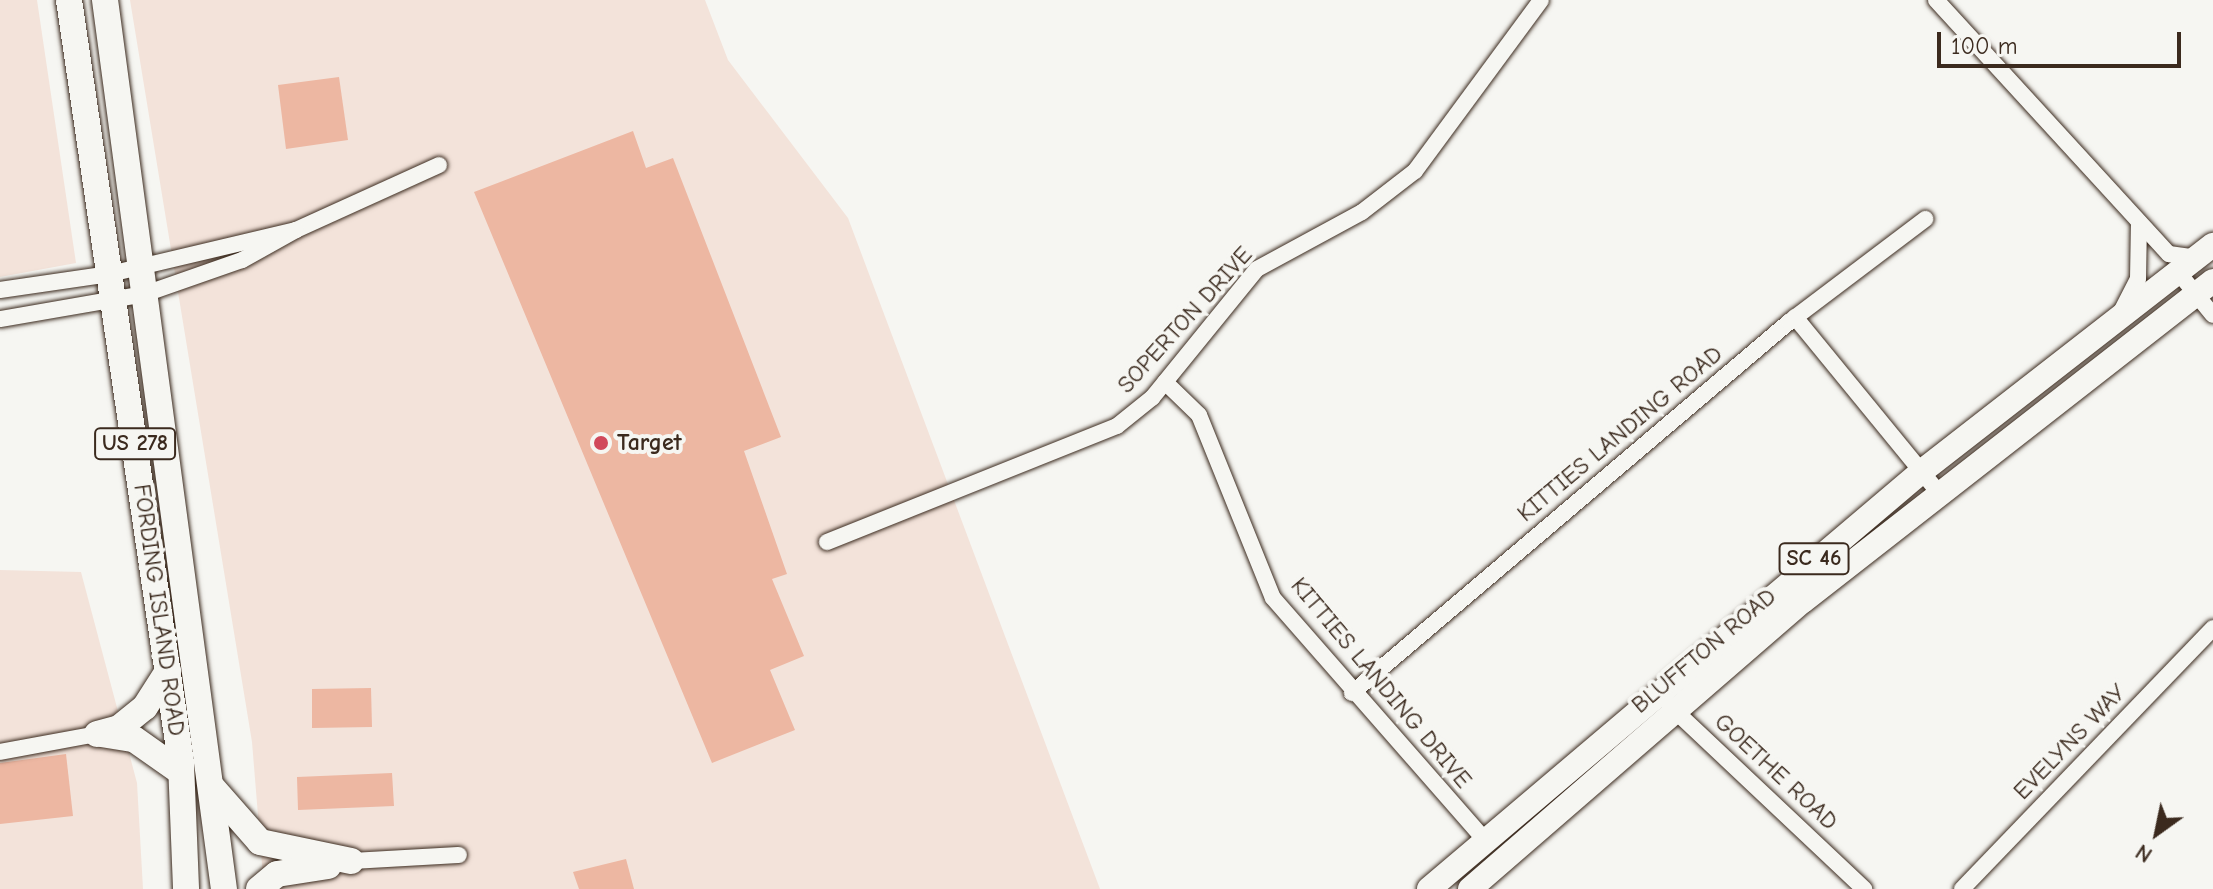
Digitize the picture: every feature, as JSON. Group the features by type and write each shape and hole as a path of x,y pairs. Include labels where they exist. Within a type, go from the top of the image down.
{"highway":[{"name":"FORDING ISLAND ROAD","path":"69,0 168,671 181,772 186,889"},
{"name":"FORDING ISLAND ROAD","path":"105,0 224,889"},
{"path":"97,734 119,728 145,707 168,671"},
{"path":"97,734 134,739 181,772"},
{"path":"211,786 260,842 351,861"},
{"path":"259,889 277,874 351,861"}],"main road":[{"name":"BLUFFTON ROAD","path":"1429,889 1653,692 1921,472 2196,259"},
{"name":"BLUFFTON ROAD","path":"1470,889 1675,711 1939,493 2205,287"}],"street":[{"path":"1936,0 2169,254 2196,259 2213,315"},
{"name":"SOPERTON DRIVE","path":"827,542 1065,452 1117,426 1165,382 1257,269 1362,212 1415,171 1536,1"},
{"path":"0,319 114,303 242,260 296,230 439,165"},
{"name":"KITTIES LANDING ROAD","path":"1352,693 1795,317 1925,219"},
{"path":"2117,320 2138,279 2139,222"},
{"path":"0,290 110,274 296,230"},
{"path":"1795,317 1939,493"},
{"name":"KITTIES LANDING DRIVE","path":"1165,382 1199,415 1273,598 1352,693 1485,840"},
{"name":"EVELYNS WAY","path":"1962,889 2213,628"},
{"name":"GOETHE ROAD","path":"1653,692 1864,889"},
{"path":"0,752 97,734"},
{"path":"351,861 459,855"}],"shaded area":[{"path":"0,0 37,0 76,263 0,277"},
{"path":"130,0 705,0 728,60 848,218 1100,889 264,889 252,742"},
{"path":"0,570 81,572 137,783 143,889 0,889"}],"building":[{"path":"339,77 348,140 286,149 278,85"},
{"path":"633,131 646,168 673,158 781,437 744,451 787,574 772,579 804,656 770,670 795,730 712,763 474,192"},
{"path":"371,688 372,727 312,728 312,689"},
{"path":"66,754 73,816 0,824 0,763"},
{"path":"392,773 394,806 298,810 297,777"},
{"path":"626,859 634,889 579,889 573,872"}],"place":[{"name":"Target","path":"601,443"}]}
